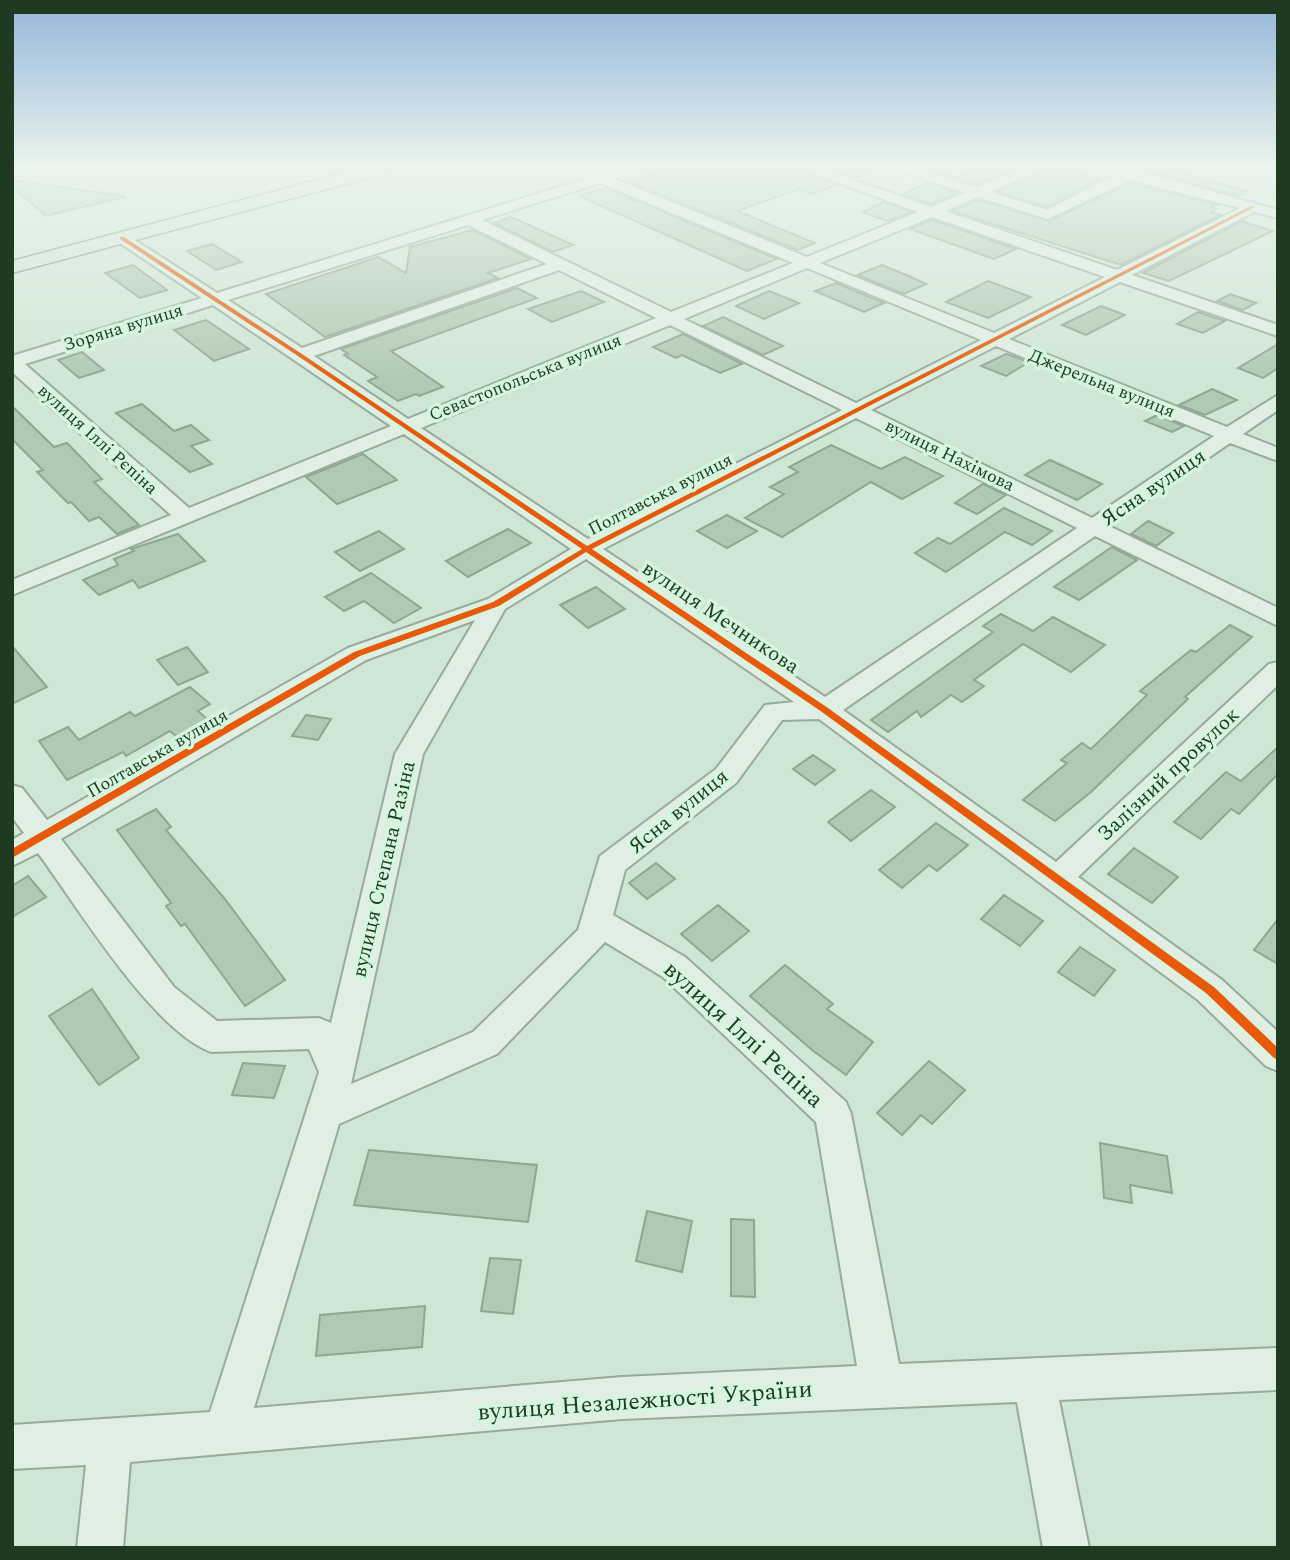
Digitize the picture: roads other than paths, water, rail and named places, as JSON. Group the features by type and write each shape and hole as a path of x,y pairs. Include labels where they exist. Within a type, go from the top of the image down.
{"main road":[{"path":"12,267 111,241"}],"street":[{"name":"вулиця Мечникова","path":"126,241 588,548 825,710 1210,990 1278,1055"},
{"name":"Зоряна вулиця","path":"12,362 402,241"},
{"name":"вулиця Нахімова","path":"513,241 1278,618"},
{"name":"Джерельна вулиця","path":"752,241 1278,455"},
{"name":"Севастопольська вулиця","path":"12,588 863,241"},
{"path":"1015,241 1278,331"},
{"name":"Полтавська вулиця","path":"27,846 357,653 496,604 588,548 1186,241"},
{"path":"300,355 561,264"},
{"name":"вулиця Іллі Рєпіна","path":"12,362 185,516"},
{"name":"Ясна вулиця","path":"324,1113 485,1043 592,937 611,864 726,776 774,711 825,710 1278,401"},
{"name":"вулиця Степана Разіна","path":"225,1432 337,1072 409,754 496,604"},
{"name":"Залізний провулок","path":"1058,878 1278,670"},
{"path":"12,795 27,846 162,997 211,1037 319,1033 337,1072"},
{"name":"вулиця Іллі Рєпіна","path":"596,921 674,967 833,1114 882,1386"},
{"name":"вулиця Незалежності України","path":"12,1447 110,1442 622,1398 1278,1369"},
{"path":"1034,1380 1066,1548"},
{"path":"100,1548 110,1442"}]}
